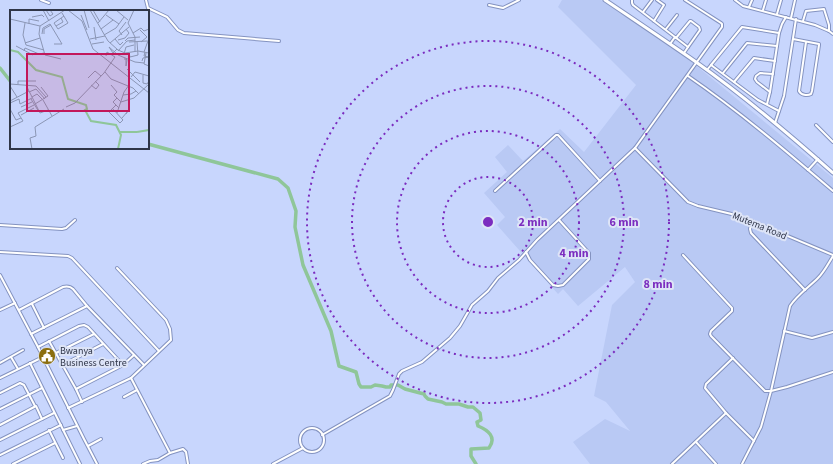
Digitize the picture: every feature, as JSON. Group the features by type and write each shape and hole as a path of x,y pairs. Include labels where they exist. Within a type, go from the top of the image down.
{"main road":[{"path":"607,0 684,53 727,85 833,172"}],"street":[{"path":"41,0 49,3"},
{"path":"146,0 148,8 167,17 178,30 184,33 279,41"},
{"path":"489,5 503,8 519,0"},
{"path":"632,0 633,5 688,47"},
{"path":"643,12 652,0"},
{"path":"654,21 664,6 657,0"},
{"path":"322,435 390,396 399,374 402,371 422,362 450,338 460,326 472,304 488,291 498,278 509,270 537,240 635,148 722,27 722,24 685,0"},
{"path":"736,0 743,6 803,21 833,34"},
{"path":"749,8 752,0"},
{"path":"763,11 766,0"},
{"path":"777,14 781,0"},
{"path":"790,18 794,0"},
{"path":"803,21 807,10 824,9 829,25 829,31"},
{"path":"666,29 677,15"},
{"path":"767,104 779,33 786,17"},
{"path":"775,123 784,96 796,19"},
{"path":"670,44 689,22 692,21 700,29 684,53"},
{"path":"707,70 742,27 779,33"},
{"path":"793,39 806,42 819,45 812,91 811,94 808,95 801,94 799,91 806,42"},
{"path":"723,74 747,43 777,46"},
{"path":"734,82 754,58 775,61"},
{"path":"711,65 758,100 779,111"},
{"path":"770,92 755,79 760,73 773,74"},
{"path":"688,76 740,113 833,191"},
{"path":"727,85 731,80"},
{"path":"816,125 833,142"},
{"path":"495,191 556,135 558,135 600,181"},
{"name":"Mutema Road","path":"635,148 688,202 698,206 736,214 833,256"},
{"path":"808,170 818,159"},
{"path":"0,224 62,229 66,228 75,220"},
{"path":"526,252 530,260 553,284 558,286 563,285 589,259 589,254 559,220"},
{"path":"752,220 750,229 751,233 804,290"},
{"path":"0,252 68,256 72,258 159,351"},
{"path":"683,255 732,308 732,311 711,331 710,334 765,391 771,391 833,372"},
{"path":"742,464 761,427 771,391 790,306 804,290 822,274 833,256"},
{"path":"68,408 131,378 171,340 167,323 163,317 117,268"},
{"path":"0,276 15,302 97,464"},
{"path":"18,310 67,286 73,289 87,306 144,365"},
{"path":"0,310 15,302"},
{"path":"32,303 44,328"},
{"path":"31,334 87,306"},
{"path":"38,347 81,325 87,326 123,365"},
{"path":"784,331 812,338 833,332"},
{"path":"56,353 94,334"},
{"path":"49,341 82,402"},
{"path":"70,361 103,344"},
{"path":"0,362 23,350"},
{"path":"76,389 123,365 134,355"},
{"path":"11,357 18,369"},
{"path":"0,378 43,357"},
{"path":"733,358 705,386 726,412 754,441"},
{"path":"30,364 80,464"},
{"path":"131,378 170,453"},
{"path":"0,394 21,383 24,385 42,419"},
{"path":"0,409 42,388"},
{"path":"124,397 137,390"},
{"path":"0,425 36,406"},
{"path":"0,440 54,412"},
{"path":"672,464 726,412"},
{"path":"0,456 61,425"},
{"path":"64,430 77,426"},
{"path":"313,428 319,430 322,435 324,440 323,445 315,452 310,452 303,448 300,443 300,438 307,429 313,428"},
{"path":"49,430 63,458"},
{"path":"88,446 101,439"},
{"path":"696,442 716,464"},
{"path":"13,464 55,443"},
{"path":"273,464 303,448"},
{"path":"143,464 150,461 160,460 170,453 183,449 186,452 188,464"}],"shaded area":[{"path":"562,0 601,0 693,63 833,178 833,464 590,464 573,442 605,419 630,431 606,402 594,396 612,305 635,282 625,267 578,306 563,289 558,294 497,225 505,217 484,193 507,172 495,157 508,145 523,161 560,129 584,152 636,85 558,7"}],"waterway":[{"path":"0,68 10,81"},
{"path":"149,144 278,179 288,188 296,211 295,227 303,265 331,331 339,366 356,372 361,387 371,387 375,385 390,387 391,385 398,385 405,389 424,394 428,399 446,404 459,404 473,407 480,413 481,420 477,422 478,426 488,432 492,437 489,448 471,449 471,456 476,464"}],"place":[{"name":"Bwanya Business Centre","path":"47,356"}]}
